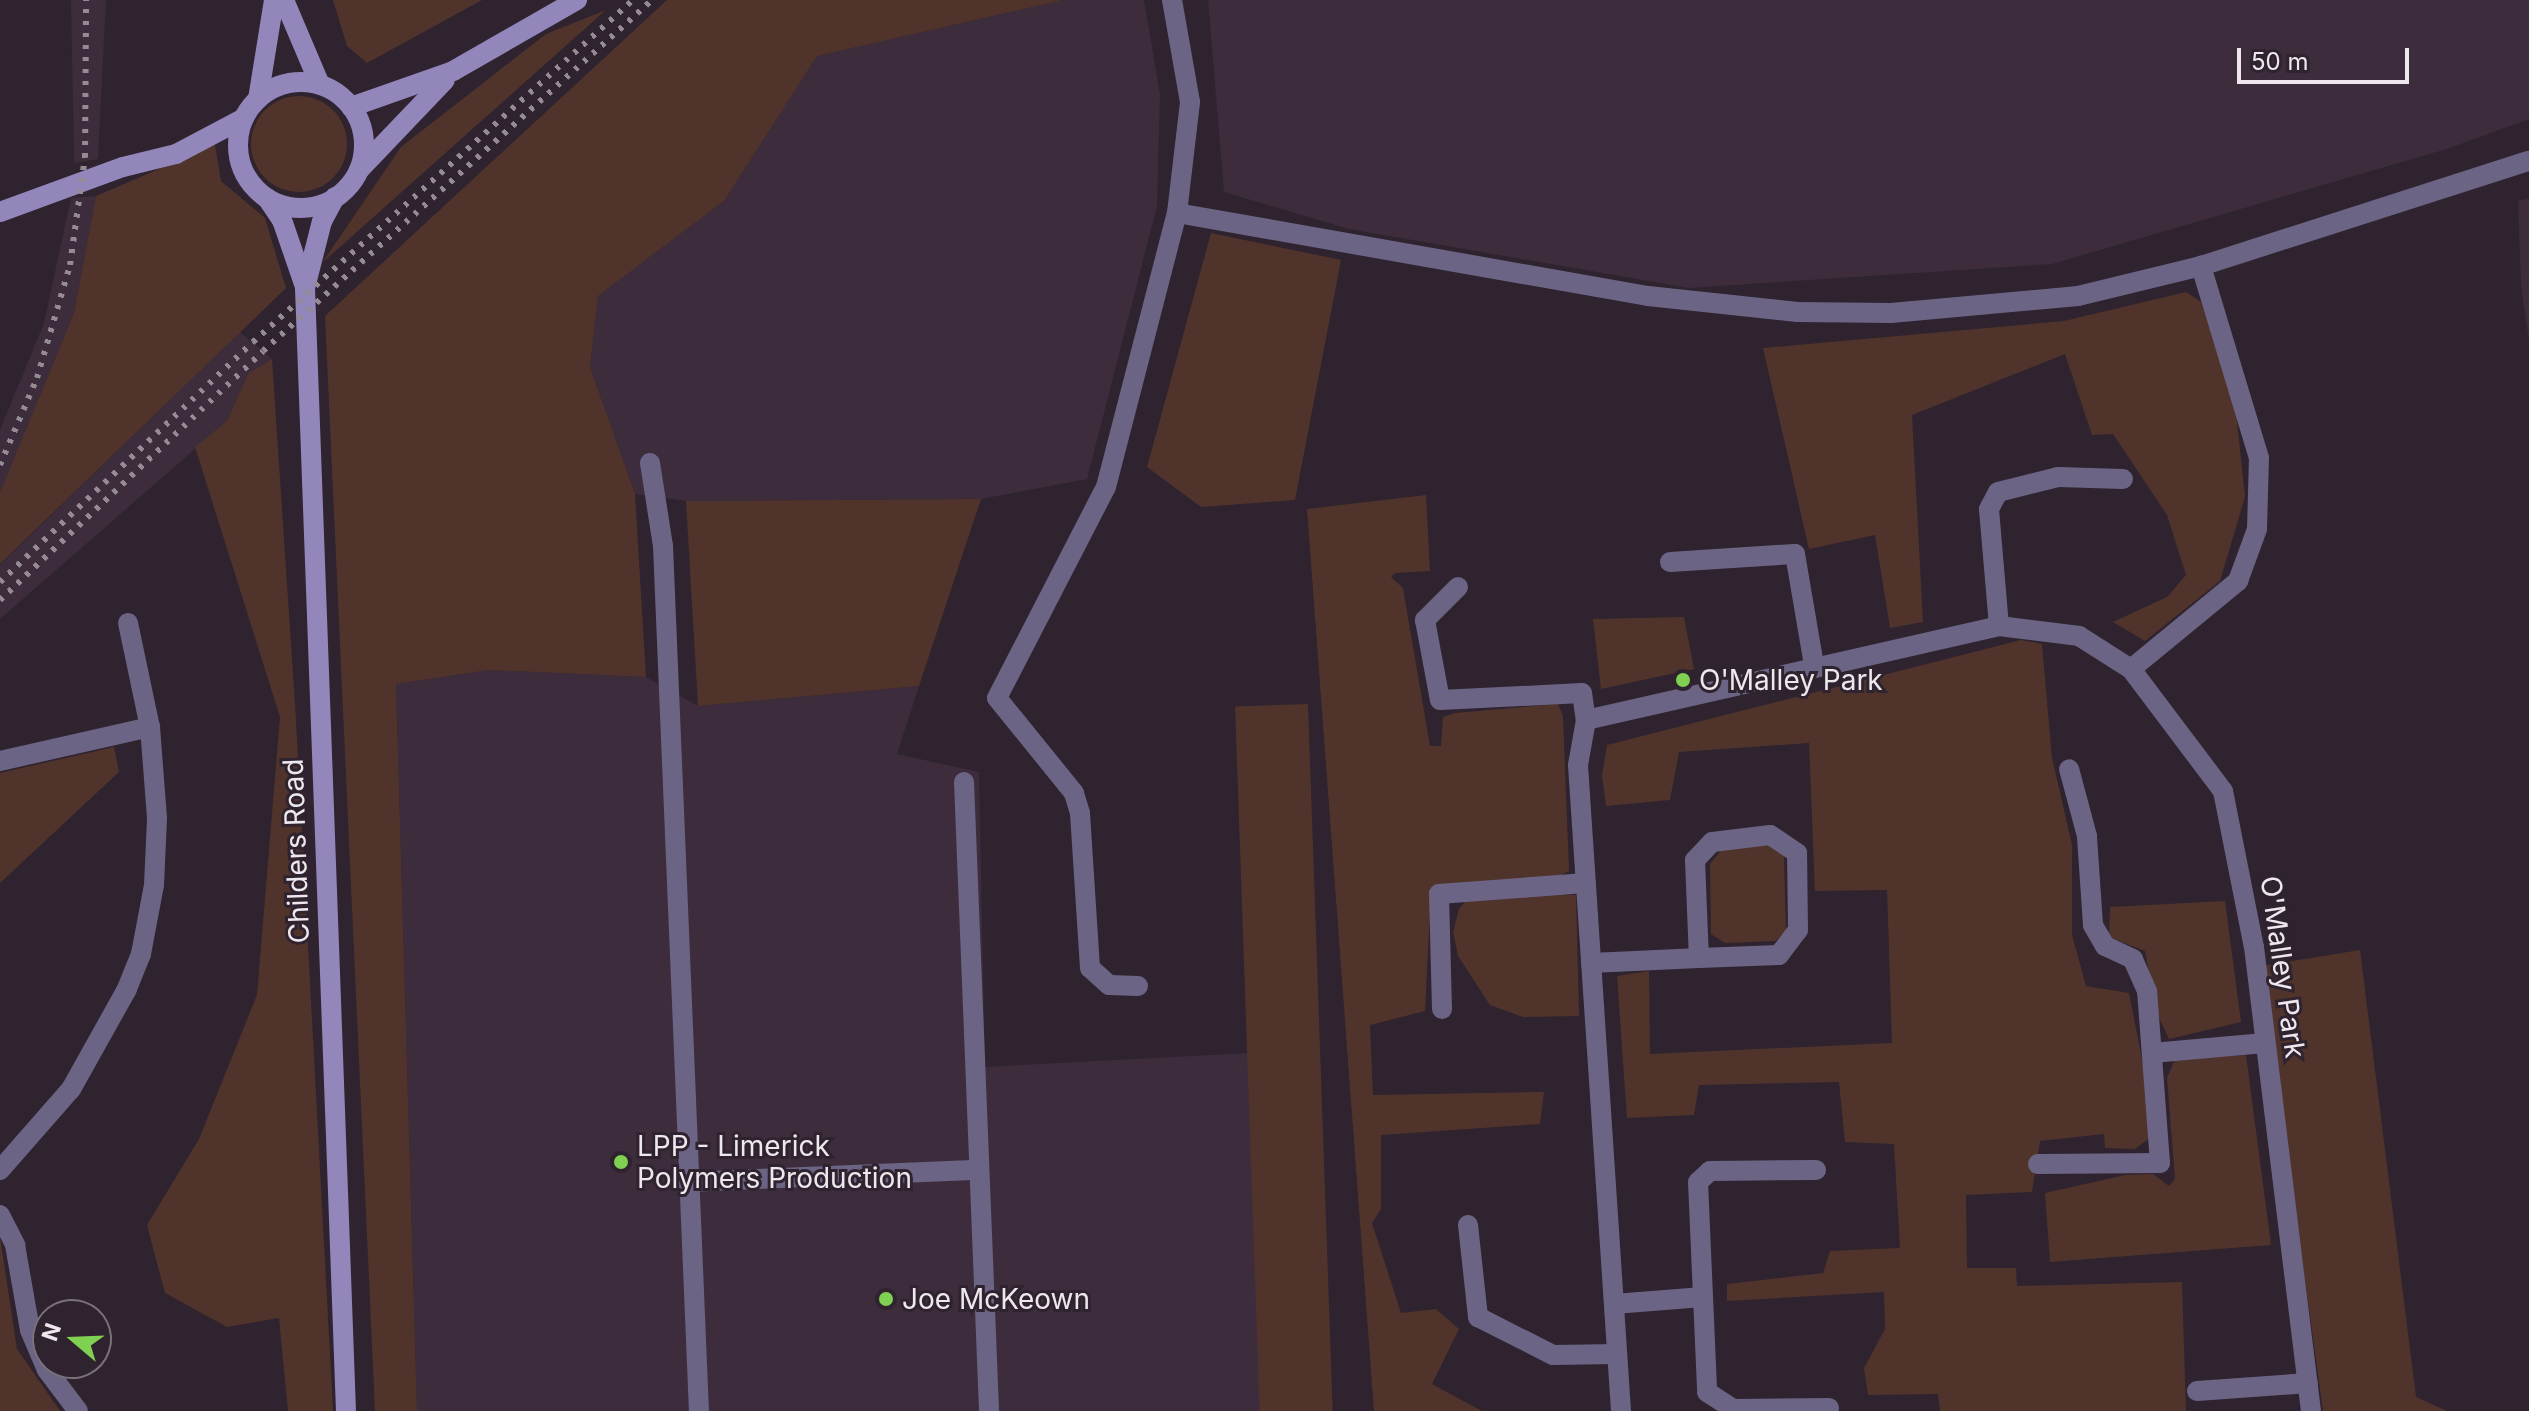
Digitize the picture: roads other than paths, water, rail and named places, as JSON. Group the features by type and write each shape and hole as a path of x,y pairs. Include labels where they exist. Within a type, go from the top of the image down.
{"main road":[{"path":"258,99 274,0"},
{"path":"284,0 320,85 351,107 363,137 357,172"},
{"path":"351,107 453,71 577,0"},
{"path":"244,118 239,157 246,175 267,198 295,208 335,197 453,71"},
{"path":"0,212 123,167 176,154 244,118 258,99 281,85 320,85"},
{"name":"Childers Road","path":"335,197 322,221 305,288 346,1411"},
{"name":"Childers Road","path":"267,198 282,220 305,288"}],"street":[{"path":"1138,986 1109,985 1096,978 1090,968 1080,813 1074,793 997,698 1106,487 1177,213 1190,102 1172,0"},
{"path":"1177,213 1648,296 1797,312 1891,313 2066,298 2201,266 2529,161"},
{"path":"2131,669 2238,581 2257,529 2259,458 2201,266"},
{"path":"650,463 663,546 687,1182 699,1411"},
{"path":"1999,626 1989,509 1998,492 2058,477 2123,479"},
{"path":"1670,562 1795,554 1814,665"},
{"path":"1458,587 1425,620 1440,700 1582,693 1586,720 1578,765 1621,1411"},
{"path":"0,1170 71,1089 110,1026 141,954 154,885 157,819 150,727 128,623"},
{"name":"O'Malley Park","path":"1586,720 1814,665 1999,626 2079,636 2131,669 2212,771 2227,803 2254,947 2311,1411"},
{"path":"0,761 150,727"},
{"path":"2038,1164 2160,1163 2147,991 2133,959 2105,946 2093,925 2087,836 2069,769"},
{"path":"964,782 989,1411"},
{"path":"1591,963 1779,955 1798,930 1797,853 1770,835 1712,842 1703,851 1695,860 1699,958"},
{"path":"1442,1009 1439,894 1586,883"},
{"path":"2152,1053 2265,1043"},
{"path":"687,1182 979,1170"},
{"path":"1816,1170 1710,1171 1698,1182 1707,1392 1733,1409 1829,1408"},
{"path":"0,1215 15,1245 30,1330 47,1370 78,1411"},
{"path":"1468,1225 1478,1317 1553,1355 1617,1354"},
{"path":"1614,1304 1703,1297"},
{"path":"2197,1391 2308,1383"}],"railway":[{"path":"0,465 37,378 70,265 85,157 86,0"},
{"path":"0,582 253,342 633,0"},
{"path":"0,600 263,351 652,0"}],"place":[{"name":"O'Malley Park","path":"1683,680"},
{"name":"LPP - Limerick Polymers Production","path":"621,1162"},
{"name":"Joe McKeown","path":"886,1299"}]}
